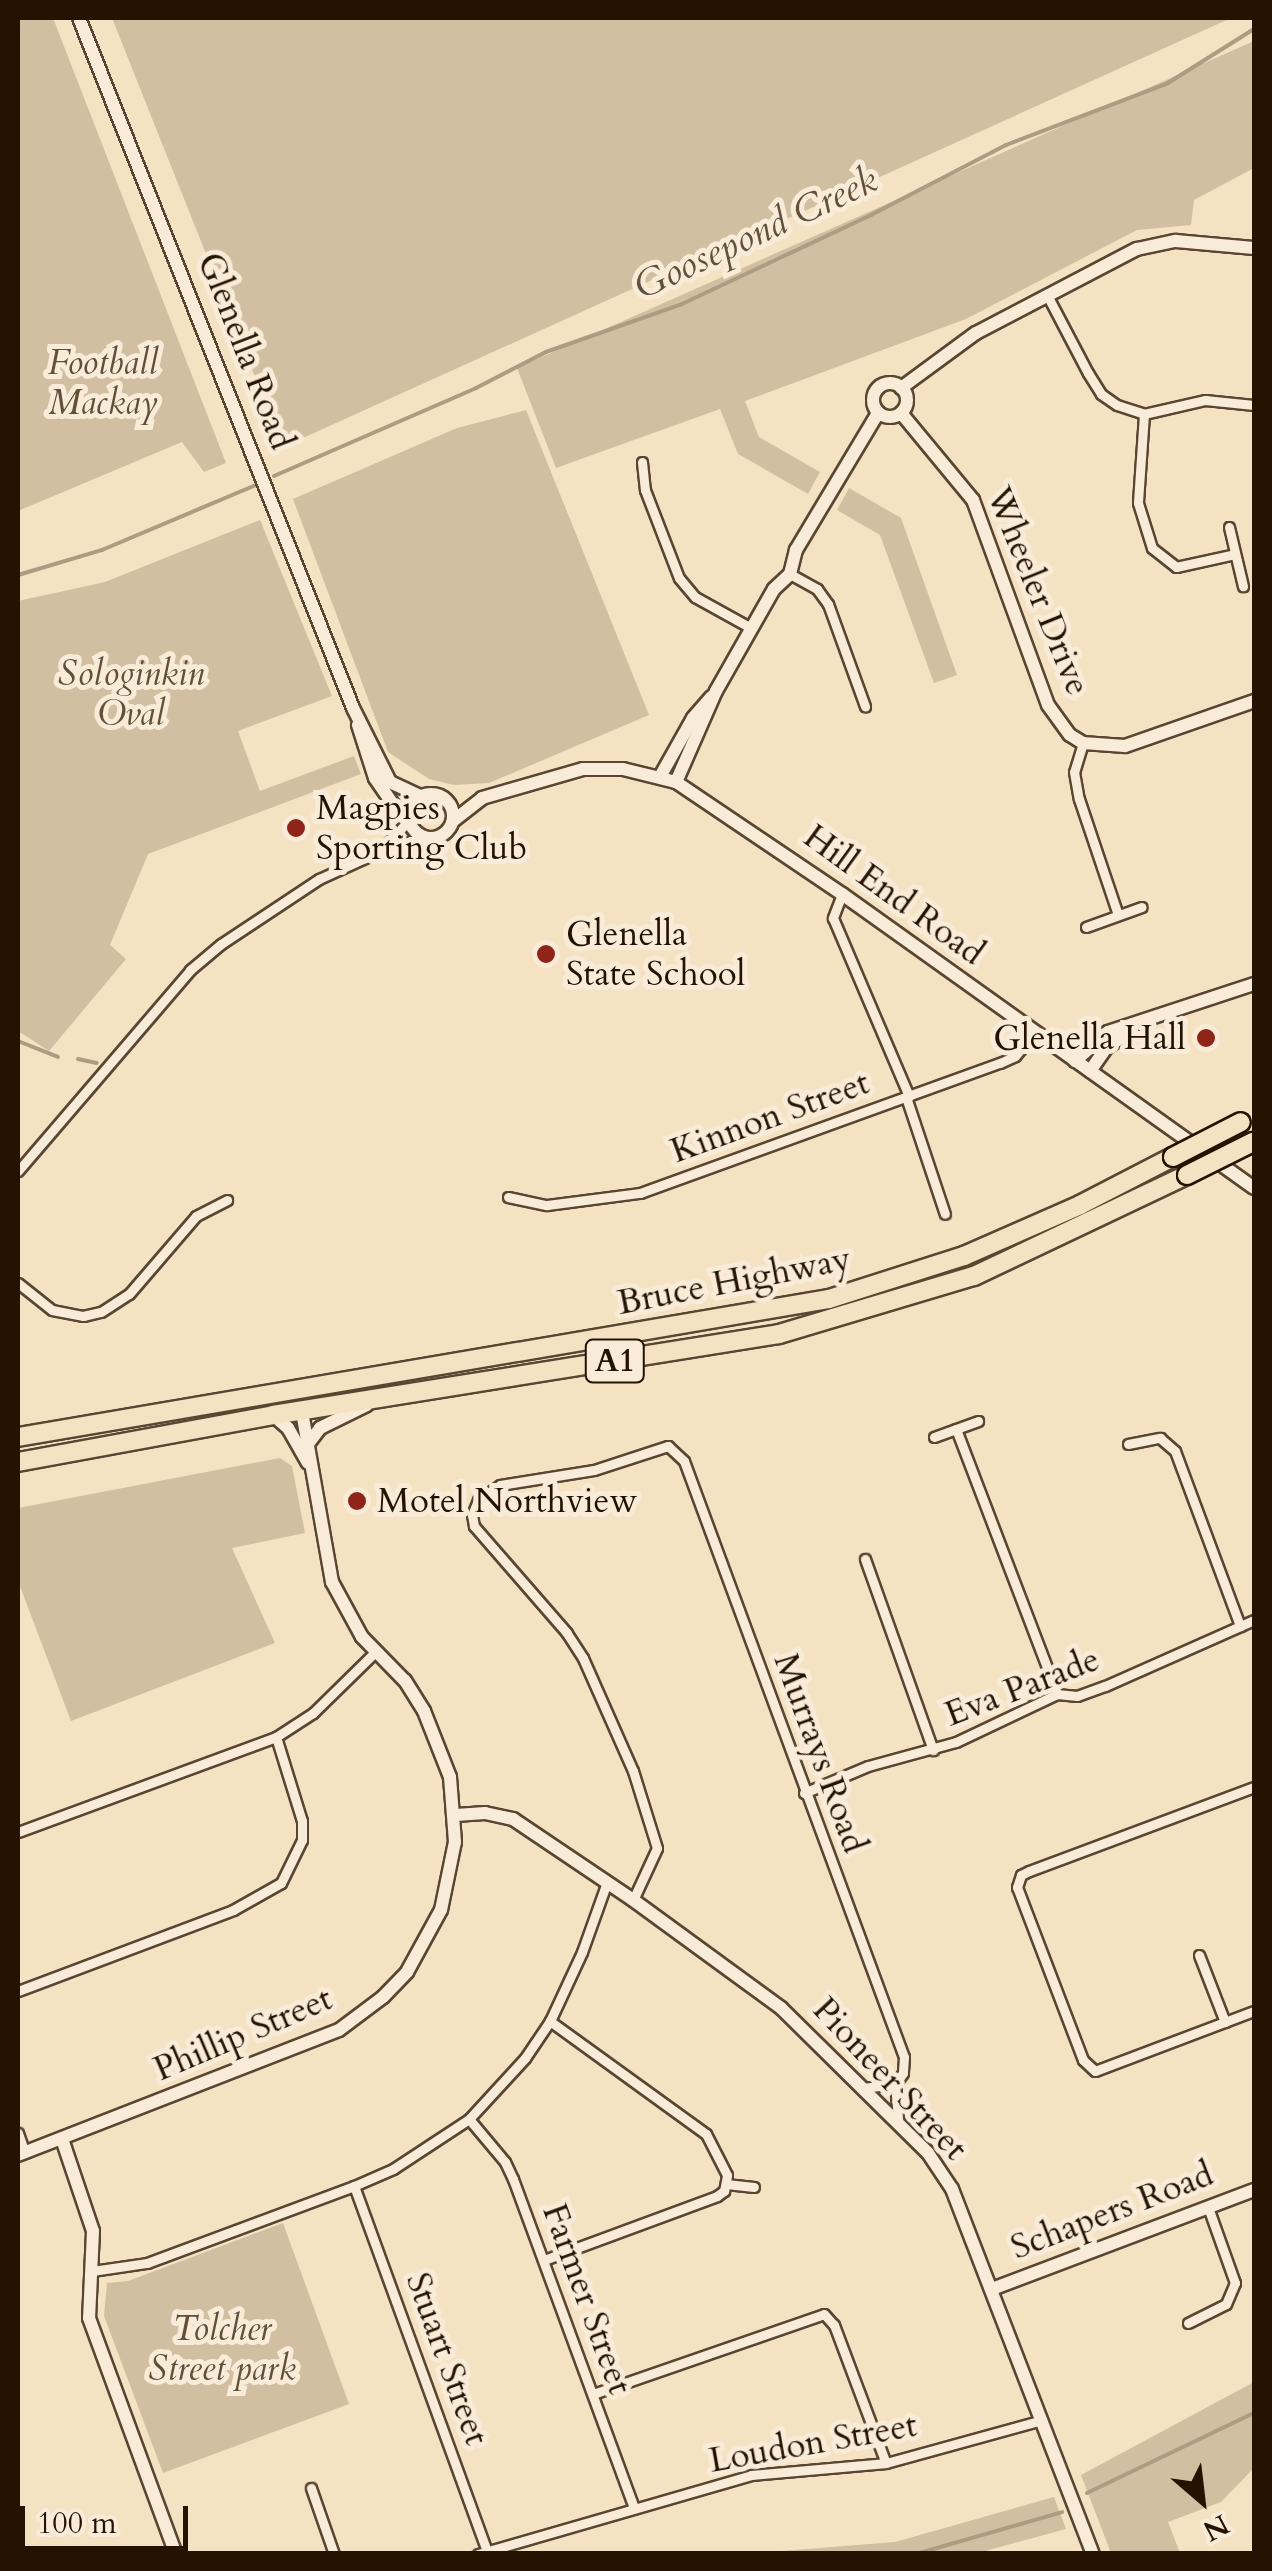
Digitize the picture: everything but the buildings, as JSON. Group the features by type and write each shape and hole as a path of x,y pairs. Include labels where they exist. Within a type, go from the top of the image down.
{"highway":[{"name":"Bruce Highway","path":"18,1437 829,1299 964,1256 1080,1205 1248,1119"},
{"name":"Bruce Highway","path":"18,1462 302,1411 779,1334 1006,1264 1254,1142"},
{"path":"79,1426 139,1424 284,1400 302,1411"}],"street":[{"name":"Glenella Road","path":"79,18 354,708 390,782 420,796"},
{"path":"901,388 946,352 1046,296 1158,242 1254,248"},
{"path":"1046,296 1102,394 1144,414 1205,400 1254,404"},
{"path":"890,383 901,388 906,401 901,412 888,417 878,413 872,399 876,389 890,383"},
{"name":"Wheeler Drive","path":"901,412 972,500 1048,705 1058,722 1082,743 1125,746 1254,701"},
{"path":"676,782 716,692 751,628 774,589 790,574 796,550 878,413"},
{"path":"1144,414 1138,503 1152,548 1176,567 1235,554"},
{"path":"642,462 645,490 679,578 695,597 751,628"},
{"path":"1229,527 1243,586"},
{"path":"790,574 817,589 828,604 865,706"},
{"path":"660,775 693,718 716,692"},
{"name":"Glenella Road","path":"354,708 375,778 399,813 409,818"},
{"path":"1082,743 1074,772 1079,799 1118,915"},
{"name":"Hill End Road","path":"442,796 482,798 583,769 660,775 676,782 842,894 1254,1188"},
{"path":"18,1171 190,970 289,895 384,849 424,837 440,837 454,821 452,807 442,796 420,796 409,818 384,849"},
{"name":"Hill End Road","path":"454,821 482,798"},
{"path":"409,818 424,837"},
{"path":"842,894 833,917 908,1096 946,1214"},
{"path":"1086,927 1142,906"},
{"path":"1075,1062 1091,1042 1108,1032 1152,1021 1254,984"},
{"path":"1090,1071 1107,1047 1152,1021"},
{"name":"Kinnon Street","path":"508,1197 546,1205 640,1193 1016,1056 1035,1034"},
{"path":"18,1283 52,1310 68,1316 101,1312 129,1294 196,1216 226,1200"},
{"path":"308,1444 325,1425 378,1400"},
{"path":"302,1411 309,1466"},
{"path":"273,1416 288,1428 309,1466"},
{"path":"934,1437 978,1421"},
{"path":"956,1429 1057,1694"},
{"path":"1128,1444 1160,1438 1175,1451 1240,1626"},
{"name":"Murrays Road","path":"633,1900 658,1848 633,1771 583,1658 567,1633 474,1526 472,1514 478,1500 500,1485 594,1470 668,1446 684,1460 904,2057 903,2073 895,2084 894,2110 898,2122"},
{"name":"Phillip Street","path":"21,2154 315,2043 360,2017 407,1972 441,1910 452,1866 456,1815 440,1743 405,1681 351,1621 332,1582 309,1466"},
{"path":"864,1559 933,1750"},
{"name":"Eva Parade","path":"804,1793 868,1766 933,1750 1057,1694 1077,1696 1106,1686 1254,1620"},
{"path":"18,1832 276,1737 313,1713 376,1651"},
{"path":"18,1991 233,1910 281,1883 302,1840 302,1821 276,1737"},
{"path":"1254,1787 1029,1871 1021,1875 1017,1887 1088,2067 1105,2069 1254,2011"},
{"name":"Pioneer Street","path":"456,1815 485,1813 513,1818 633,1900 781,2008 928,2153 952,2189 1093,2554"},
{"path":"92,2271 147,2263 354,2186 393,2169 469,2119 525,2058 550,2021 582,1952 607,1882"},
{"path":"1200,1954 1225,2022"},
{"path":"550,2021 706,2134 721,2156 726,2184"},
{"path":"863,2088 895,2084"},
{"name":"Farmer Street","path":"469,2119 505,2162 634,2508"},
{"path":"18,2133 21,2154"},
{"path":"62,2139 90,2217 89,2318 176,2554"},
{"path":"726,2184 754,2187"},
{"path":"544,2260 714,2198 726,2184"},
{"name":"Stuart Street","path":"354,2186 483,2552"},
{"name":"Schapers Road","path":"992,2289 1254,2190"},
{"path":"1188,2323 1226,2304 1235,2283 1208,2207"},
{"path":"593,2394 823,2314 834,2325 886,2463"},
{"name":"Loudon Street","path":"483,2552 751,2475 886,2463 1042,2420"},
{"path":"311,2488 334,2554"}],"green space":[{"name":"Football Mackay","path":"18,18 53,18 226,463 204,472 182,442 18,511"},
{"path":"112,18 1231,18 283,447"},
{"path":"1254,41 1254,168 1194,200 1191,225 1137,230 966,319 745,401 759,437 820,472 808,494 738,454 720,409 556,468 517,368"},
{"path":"526,410 649,715 489,783 454,785 429,779 388,752 293,499 457,428"},
{"path":"849,488 901,518 957,675 934,683 880,535 837,510"},
{"name":"Sologinkin Oval","path":"260,520 332,696 238,731 260,791 354,756 361,774 148,854 110,945 126,959 49,1051 18,1031 18,601 105,582"},
{"path":"280,1458 292,1466 305,1533 232,1548 275,1643 71,1721 18,1581 18,1508"},
{"name":"Tolcher Street park","path":"283,2223 349,2404 163,2473 104,2316 107,2283 128,2281"},
{"path":"1254,2382 1254,2468 1221,2502 1168,2522 1180,2553 1111,2553 1081,2475"},
{"path":"1054,2497 1066,2529 978,2553 756,2553 895,2542"}],"waterway":[{"name":"Goosepond Creek","path":"274,476 476,388 546,352 682,304 871,215 1006,145 1168,83 1254,29"},
{"name":"Goosepond Creek","path":"18,575 102,550 256,485"},
{"path":"18,1041 58,1057"},
{"path":"78,1059 97,1063"},
{"path":"1087,2493 1254,2413"},
{"path":"916,2554 1062,2512"}],"place":[{"name":"Magpies Sporting Club","path":"296,828"},
{"name":"Glenella State School","path":"546,954"},
{"name":"Glenella Hall","path":"1206,1038"},
{"name":"Motel Northview","path":"357,1501"}]}
